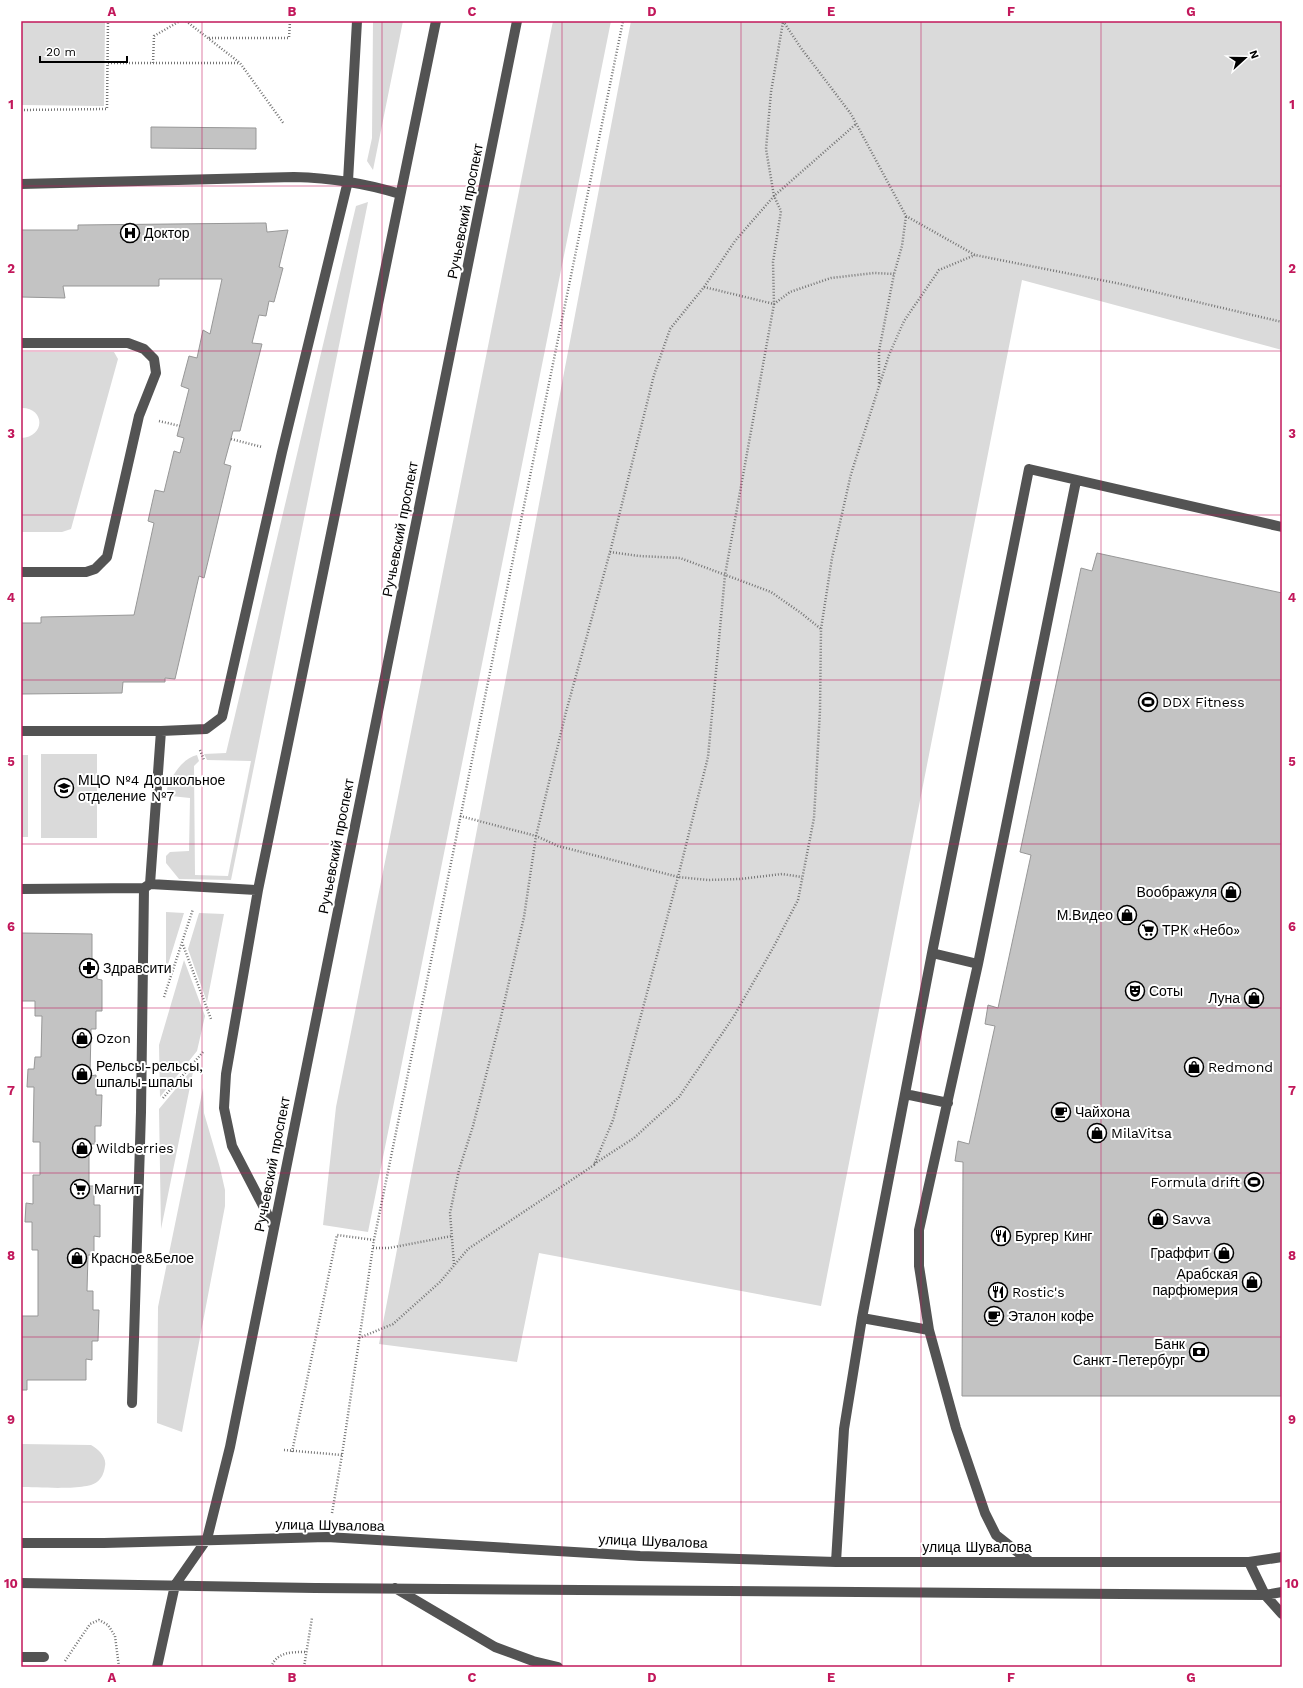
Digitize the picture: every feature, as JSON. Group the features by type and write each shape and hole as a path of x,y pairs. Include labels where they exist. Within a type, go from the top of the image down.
{"street":[{"path":"21,731 161,731 206,729 222,717 282,452 348,181 357,21"},
{"path":"274,1227 232,1146 224,1108 226,1074 258,890 436,21"},
{"name":"Ручьевский проспект","path":"157,1667 175,1585 207,1539 230,1447 517,21"},
{"path":"21,184 294,177 348,181 400,194"},
{"path":"21,343 128,343 144,349 154,358 156,374 139,416 108,557 95,568 86,572 21,572"},
{"path":"836,1562 844,1429 862,1318 932,953 1029,469 1282,527"},
{"path":"1029,1561 996,1535 985,1513 956,1428 928,1330 919,1266 919,1230 978,964 1076,481"},
{"path":"132,1404 147,886 161,731"},
{"path":"21,889 147,886 258,890"},
{"path":"932,953 978,964"},
{"path":"905,1094 948,1103"},
{"path":"862,1318 928,1330"},
{"name":"улица Шувалова","path":"21,1543 104,1544 207,1539 327,1536 640,1556 836,1562 1249,1562 1282,1557"},
{"path":"1249,1562 1265,1595 1282,1614"},
{"path":"21,1583 315,1588 1265,1595 1282,1592"},
{"path":"394,1588 495,1647 533,1661 558,1667"},
{"path":"21,1657 44,1656"}],"path":[{"path":"21,110 107,109 108,21"},
{"path":"153,63 154,36 180,21"},
{"path":"186,21 240,63 284,124"},
{"path":"208,38 289,38 290,21"},
{"path":"332,1513 374,1240 623,21"},
{"path":"783,22 800,48 851,114 906,216 975,255 1121,284 1282,322"},
{"path":"594,1165 613,1120 678,877 708,757 725,575 774,304 773,262 781,211 774,196 766,149 771,92 783,22"},
{"path":"108,63 240,63"},
{"path":"454,1265 450,1213 459,1170 473,1126 516,954 524,917 536,836 566,712 610,552 654,375 670,329 704,287 735,240 774,196 856,124"},
{"path":"879,386 879,351 894,274 902,246 906,216"},
{"path":"359,1338 392,1324 440,1282 468,1249 634,1138 679,1097 734,1016 773,948 798,900 814,818 820,710 821,629 832,558 851,474 889,355 904,321 939,270 975,255"},
{"path":"774,304 790,292 831,278 874,273 894,274"},
{"path":"704,287 774,304"},
{"path":"231,439 282,452"},
{"path":"610,552 639,556 680,558 771,592 821,629"},
{"path":"460,816 536,836 558,846 678,877 708,880 740,879 782,874 802,877"},
{"path":"163,998 193,909"},
{"path":"182,944 211,1019"},
{"path":"141,1112 151,1111 203,1052"},
{"path":"292,1452 337,1235 374,1240"},
{"path":"373,1248 389,1248 452,1236"},
{"path":"284,1450 292,1452 342,1455"},
{"path":"304,1667 305,1652 312,1618"},
{"path":"61,1667 90,1624 99,1620 108,1625 115,1636 120,1667"},
{"path":"271,1667 274,1660 287,1652 305,1652"}],"shaded area":[{"path":"21,21 105,21 104,106 21,105"},
{"path":"373,21 403,21 373,170 367,161 372,138"},
{"path":"553,21 611,21 368,1232 323,1225 336,1107"},
{"path":"631,21 1282,21 1282,350 1022,280 821,1306 539,1253 517,1362 379,1344"},
{"path":"368,202 231,880 179,879 166,863 166,856 170,852 189,851 190,798 171,796 167,789 178,768 187,760 197,755 199,761 194,766 195,875 228,876 251,761 207,760 204,754 226,753 356,206"},
{"path":"21,352 114,352 118,359 71,529 62,532 21,532 21,438 35,433 39,422 35,412 29,409 21,408"},
{"path":"41,754 97,754 97,838 41,838"},
{"path":"21,755 28,755 28,837 21,837"},
{"path":"166,912 184,913 166,971"},
{"path":"199,913 224,914 207,1002 188,949"},
{"path":"184,960 205,1016 197,1051 160,1097 159,1045"},
{"path":"194,1067 161,1229 159,1109"},
{"path":"203,1088 204,1113 225,1190 225,1206 182,1432 157,1423 158,1307"},
{"path":"21,1444 91,1445 99,1451 105,1459 103,1473 97,1482 83,1487 21,1487"}],"building":[{"path":"151,127 256,128 256,149 151,148"},
{"path":"266,223 267,232 288,230 279,267 283,268 274,302 269,301 266,316 259,315 252,343 262,344 240,431 233,431 224,464 231,466 204,578 199,576 175,679 165,678 165,682 123,682 122,693 21,694 21,623 41,623 41,617 134,615 154,523 148,521 155,490 164,492 174,451 180,453 184,438 177,436 189,389 181,386 189,356 197,358 203,330 210,334 222,279 159,279 159,286 63,286 65,298 21,297 21,230 78,230 78,225"},
{"name":"ТРК «Небо»","path":"1097,553 1282,593 1282,1396 962,1396 963,1162 955,1161 958,1141 969,1144 995,1026 985,1024 988,1005 998,1008 1031,855 1020,852 1081,568 1092,571"},
{"path":"21,933 92,934 92,961 97,961 97,979 102,980 102,1011 96,1011 96,1029 91,1029 90,1076 96,1075 96,1095 102,1095 101,1126 95,1126 95,1144 89,1144 89,1186 94,1186 94,1205 100,1205 100,1237 94,1236 94,1255 88,1255 87,1291 93,1291 93,1310 99,1310 98,1341 92,1341 92,1360 86,1359 86,1380 27,1380 27,1390 21,1390 21,1316 38,1316 38,1250 32,1250 32,1222 25,1222 26,1203 33,1204 33,1175 40,1175 40,1142 33,1142 34,1087 27,1087 28,1069 34,1069 35,1057 41,1057 42,1016 35,1016 35,1001 21,1001"}],"place":[{"name":"Доктор","path":"130,233"},
{"name":"DDX Fitness","path":"1148,702"},
{"name":"МЦО №4 Дошкольное отделение №7","path":"64,788"},
{"name":"Воображуля","path":"1231,892"},
{"name":"М.Видео","path":"1127,915"},
{"name":"ТРК «Небо»","path":"1148,930"},
{"name":"Здравсити","path":"89,968"},
{"name":"Соты","path":"1135,991"},
{"name":"Луна","path":"1254,998"},
{"name":"Ozon","path":"82,1038"},
{"name":"Redmond","path":"1194,1067"},
{"name":"Рельсы-рельсы, шпалы-шпалы","path":"82,1074"},
{"name":"Чайхона","path":"1061,1112"},
{"name":"MilaVitsa","path":"1097,1133"},
{"name":"Wildberries","path":"82,1148"},
{"name":"Formula drift","path":"1254,1182"},
{"name":"Магнит","path":"80,1189"},
{"name":"Savva","path":"1158,1219"},
{"name":"Бургер Кинг","path":"1001,1236"},
{"name":"Граффит","path":"1224,1253"},
{"name":"Красное&Белое","path":"77,1258"},
{"name":"Арабская парфюмерия","path":"1252,1282"},
{"name":"Rostic's","path":"998,1292"},
{"name":"Эталон кофе","path":"994,1316"},
{"name":"Банк Санкт-Петербург","path":"1199,1352"}]}
